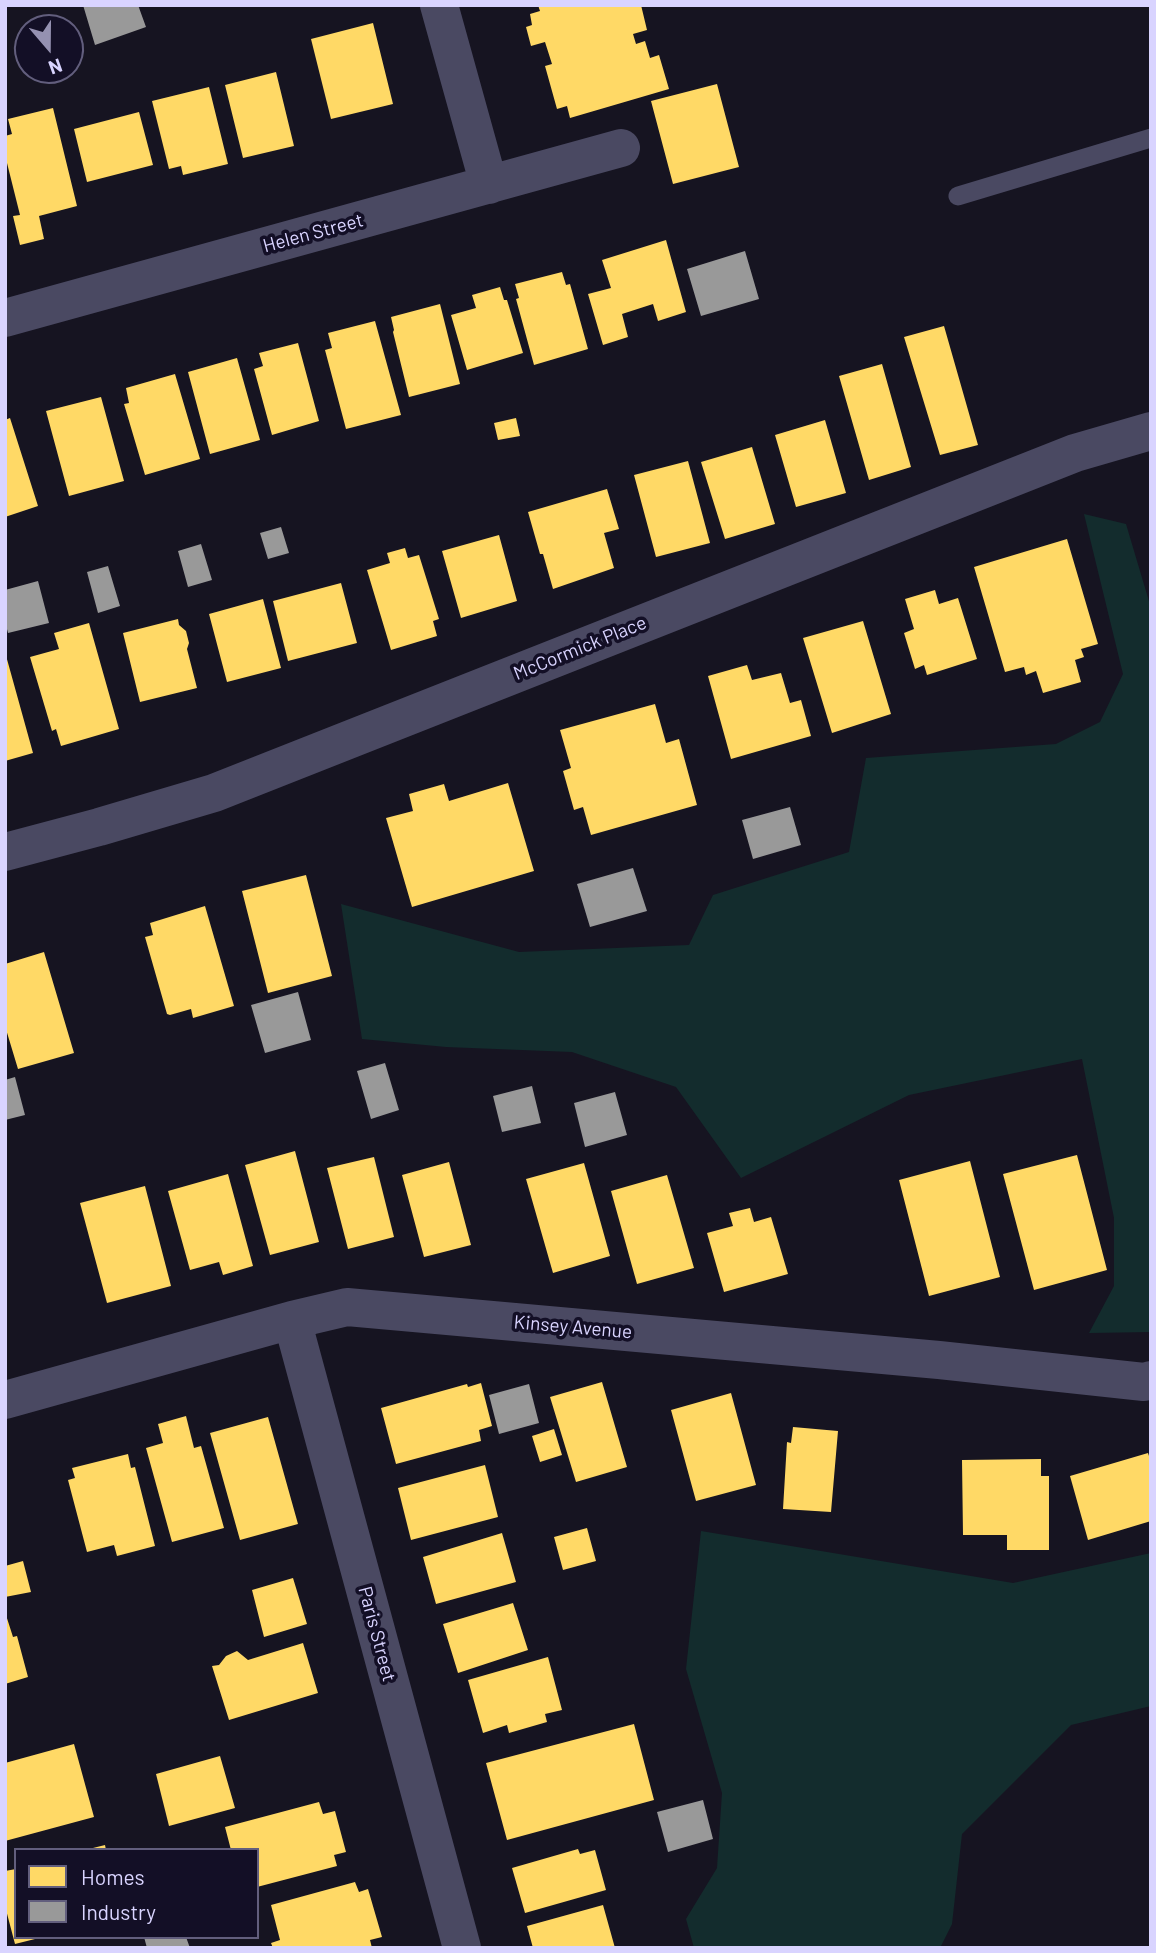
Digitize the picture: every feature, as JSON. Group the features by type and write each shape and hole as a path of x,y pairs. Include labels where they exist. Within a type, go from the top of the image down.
{"street":[{"path":"439,5 489,185"},
{"name":"Helen Street","path":"5,318 621,148"},
{"name":"McCormick Place","path":"5,852 214,793 1075,453 1151,431"},
{"name":"Kinsey Avenue","path":"5,1399 347,1307 1144,1382 1151,1380"},
{"name":"Paris Street","path":"292,1320 462,1948"}],"lane":[{"path":"958,196 1151,138"}],"green space":[{"path":"1084,514 1126,524 1151,608 1151,1332 1089,1333 1114,1286 1114,1218 1082,1059 909,1095 741,1178 676,1087 572,1052 446,1047 362,1039 341,904 519,952 689,945 713,895 849,852 866,758 1056,744 1100,722 1123,674"},
{"path":"701,1531 1013,1583 1151,1553 1151,1706 1071,1725 962,1834 952,1924 940,1948 694,1948 686,1919 717,1868 722,1793 686,1669"}],"building: Homes":[{"path":"538,5 641,5 647,30 633,34 636,44 645,41 650,58 659,55 669,89 570,118 567,106 557,109 545,66 552,64 545,42 531,46 526,27 532,25 530,14 540,11"},
{"path":"373,23 393,104 331,119 311,39"},
{"path":"276,72 294,146 243,158 225,85"},
{"path":"717,84 739,167 673,184 651,101"},
{"path":"209,87 228,164 183,175 181,166 169,169 152,101"},
{"path":"53,108 77,206 39,216 44,239 20,245 13,216 20,215 5,155 5,136 12,134 8,119"},
{"path":"139,112 153,165 87,182 74,129"},
{"path":"666,240 686,312 658,321 653,304 622,314 628,337 603,345 588,294 611,288 602,260"},
{"path":"562,272 566,285 570,284 588,349 534,365 516,299 519,298 515,284"},
{"path":"500,287 504,300 507,300 523,353 467,370 451,315 476,308 472,295"},
{"path":"440,304 460,384 409,397 391,317"},
{"path":"375,321 401,415 346,429 325,350 332,348 328,333"},
{"path":"944,326 978,445 940,455 904,337"},
{"path":"298,343 319,421 272,435 254,369 263,366 259,353"},
{"path":"237,358 260,440 210,454 188,372"},
{"path":"882,364 911,467 869,480 839,376"},
{"path":"175,374 200,459 145,475 124,404 129,403 126,388"},
{"path":"101,397 124,481 69,496 46,411"},
{"path":"10,418 38,506 5,517 5,420"},
{"path":"516,418 520,436 498,440 494,423"},
{"path":"825,420 846,493 796,507 775,435"},
{"path":"752,447 775,524 725,539 701,462"},
{"path":"688,461 710,543 656,557 634,475"},
{"path":"607,489 619,529 604,533 614,568 553,589 528,512"},
{"path":"499,535 517,601 461,618 442,551"},
{"path":"1067,539 1098,644 1081,649 1084,657 1075,660 1081,682 1043,693 1036,671 1026,675 1024,667 1005,672 974,567"},
{"path":"405,548 408,558 419,555 439,619 433,621 437,636 391,650 367,570 390,563 387,553"},
{"path":"341,583 357,643 288,661 273,601"},
{"path":"935,590 939,604 958,598 977,659 927,675 924,665 915,669 904,633 914,629 905,599"},
{"path":"263,599 281,668 227,682 209,614"},
{"path":"178,619 179,625 186,631 189,643 187,649 197,688 140,702 123,633"},
{"path":"863,621 891,714 832,733 803,638"},
{"path":"89,623 119,729 61,746 56,729 52,731 30,657 59,649 54,633"},
{"path":"5,652 33,753 5,761"},
{"path":"747,665 752,680 781,673 790,703 801,700 811,736 731,759 708,676"},
{"path":"655,704 666,743 679,739 697,805 591,835 583,807 574,810 563,771 571,768 560,730"},
{"path":"508,783 534,871 412,907 386,818 413,811 409,794 444,784 449,801"},
{"path":"306,875 332,976 268,993 242,891"},
{"path":"205,906 234,1006 193,1018 191,1009 167,1014 145,937 153,935 150,923"},
{"path":"44,952 74,1053 18,1069 5,1026 5,964"},
{"path":"295,1151 319,1242 270,1255 245,1165"},
{"path":"1077,1155 1107,1270 1034,1290 1003,1174"},
{"path":"374,1157 394,1237 348,1249 327,1168"},
{"path":"970,1161 1000,1277 929,1296 899,1180"},
{"path":"449,1162 471,1245 424,1257 402,1175"},
{"path":"584,1163 610,1256 553,1273 526,1179"},
{"path":"228,1174 253,1266 223,1275 219,1262 190,1270 168,1191"},
{"path":"667,1175 694,1268 637,1284 611,1191"},
{"path":"145,1186 171,1286 107,1303 80,1203"},
{"path":"750,1208 754,1222 771,1217 788,1274 724,1292 707,1233 733,1226 729,1213"},
{"path":"602,1382 627,1467 576,1482 550,1397"},
{"path":"481,1383 492,1426 479,1430 481,1441 396,1464 381,1408 467,1384 468,1387"},
{"path":"731,1393 756,1485 696,1501 671,1410"},
{"path":"186,1416 194,1448 201,1446 224,1528 172,1542 146,1448 163,1443 158,1424"},
{"path":"268,1417 298,1524 240,1540 210,1433"},
{"path":"793,1427 838,1431 831,1512 783,1509 787,1442 791,1443"},
{"path":"554,1429 562,1455 540,1462 532,1436"},
{"path":"1148,1453 1151,1462 1151,1521 1088,1540 1070,1476"},
{"path":"128,1454 131,1468 135,1467 155,1546 117,1556 114,1545 87,1552 68,1480 75,1478 72,1468"},
{"path":"1041,1459 1041,1476 1049,1476 1049,1550 1007,1550 1007,1535 963,1535 962,1460"},
{"path":"485,1465 498,1517 411,1540 398,1488"},
{"path":"587,1528 596,1561 563,1570 554,1537"},
{"path":"502,1533 516,1582 436,1604 423,1557"},
{"path":"23,1561 31,1592 5,1597 5,1566"},
{"path":"293,1578 307,1624 264,1637 252,1590"},
{"path":"513,1603 528,1650 458,1673 443,1624"},
{"path":"5,1612 13,1637 17,1636 28,1677 5,1684"},
{"path":"303,1643 318,1693 229,1720 212,1666 219,1665 226,1656 237,1651 248,1660"},
{"path":"548,1657 562,1710 545,1714 547,1722 509,1733 507,1725 483,1733 468,1680"},
{"path":"634,1724 654,1800 507,1840 486,1763"},
{"path":"74,1744 94,1817 5,1841 5,1763"},
{"path":"220,1756 235,1808 169,1826 156,1774"},
{"path":"319,1802 323,1814 335,1811 346,1852 334,1855 337,1866 259,1886 259,1848 230,1848 225,1827"},
{"path":"578,1849 580,1854 595,1850 606,1890 525,1913 512,1868"},
{"path":"14,1869 14,1939 35,1939 15,1944 5,1906 5,1871"},
{"path":"355,1882 359,1892 368,1889 382,1937 370,1940 372,1948 273,1948 271,1943 280,1940 271,1905"},
{"path":"603,1905 615,1948 533,1948 527,1926"}],"building: Industry":[{"path":"83,5 138,5 146,27 95,45"},
{"path":"745,251 759,299 701,316 687,269"},
{"path":"281,527 289,553 268,559 260,533"},
{"path":"201,544 212,580 188,587 178,551"},
{"path":"108,566 120,606 98,613 87,572"},
{"path":"38,581 49,623 8,633 5,621 5,590"},
{"path":"790,807 801,845 753,859 742,820"},
{"path":"633,868 647,911 590,927 577,884"},
{"path":"298,992 311,1040 265,1053 251,1005"},
{"path":"385,1063 399,1110 371,1119 357,1071"},
{"path":"15,1077 25,1115 5,1120 5,1080"},
{"path":"532,1086 541,1123 502,1132 493,1096"},
{"path":"615,1092 627,1135 585,1147 574,1103"},
{"path":"529,1384 539,1423 499,1434 489,1395"},
{"path":"703,1800 713,1839 668,1852 657,1812"},
{"path":"145,1939 187,1939 190,1948 147,1948"}]}
